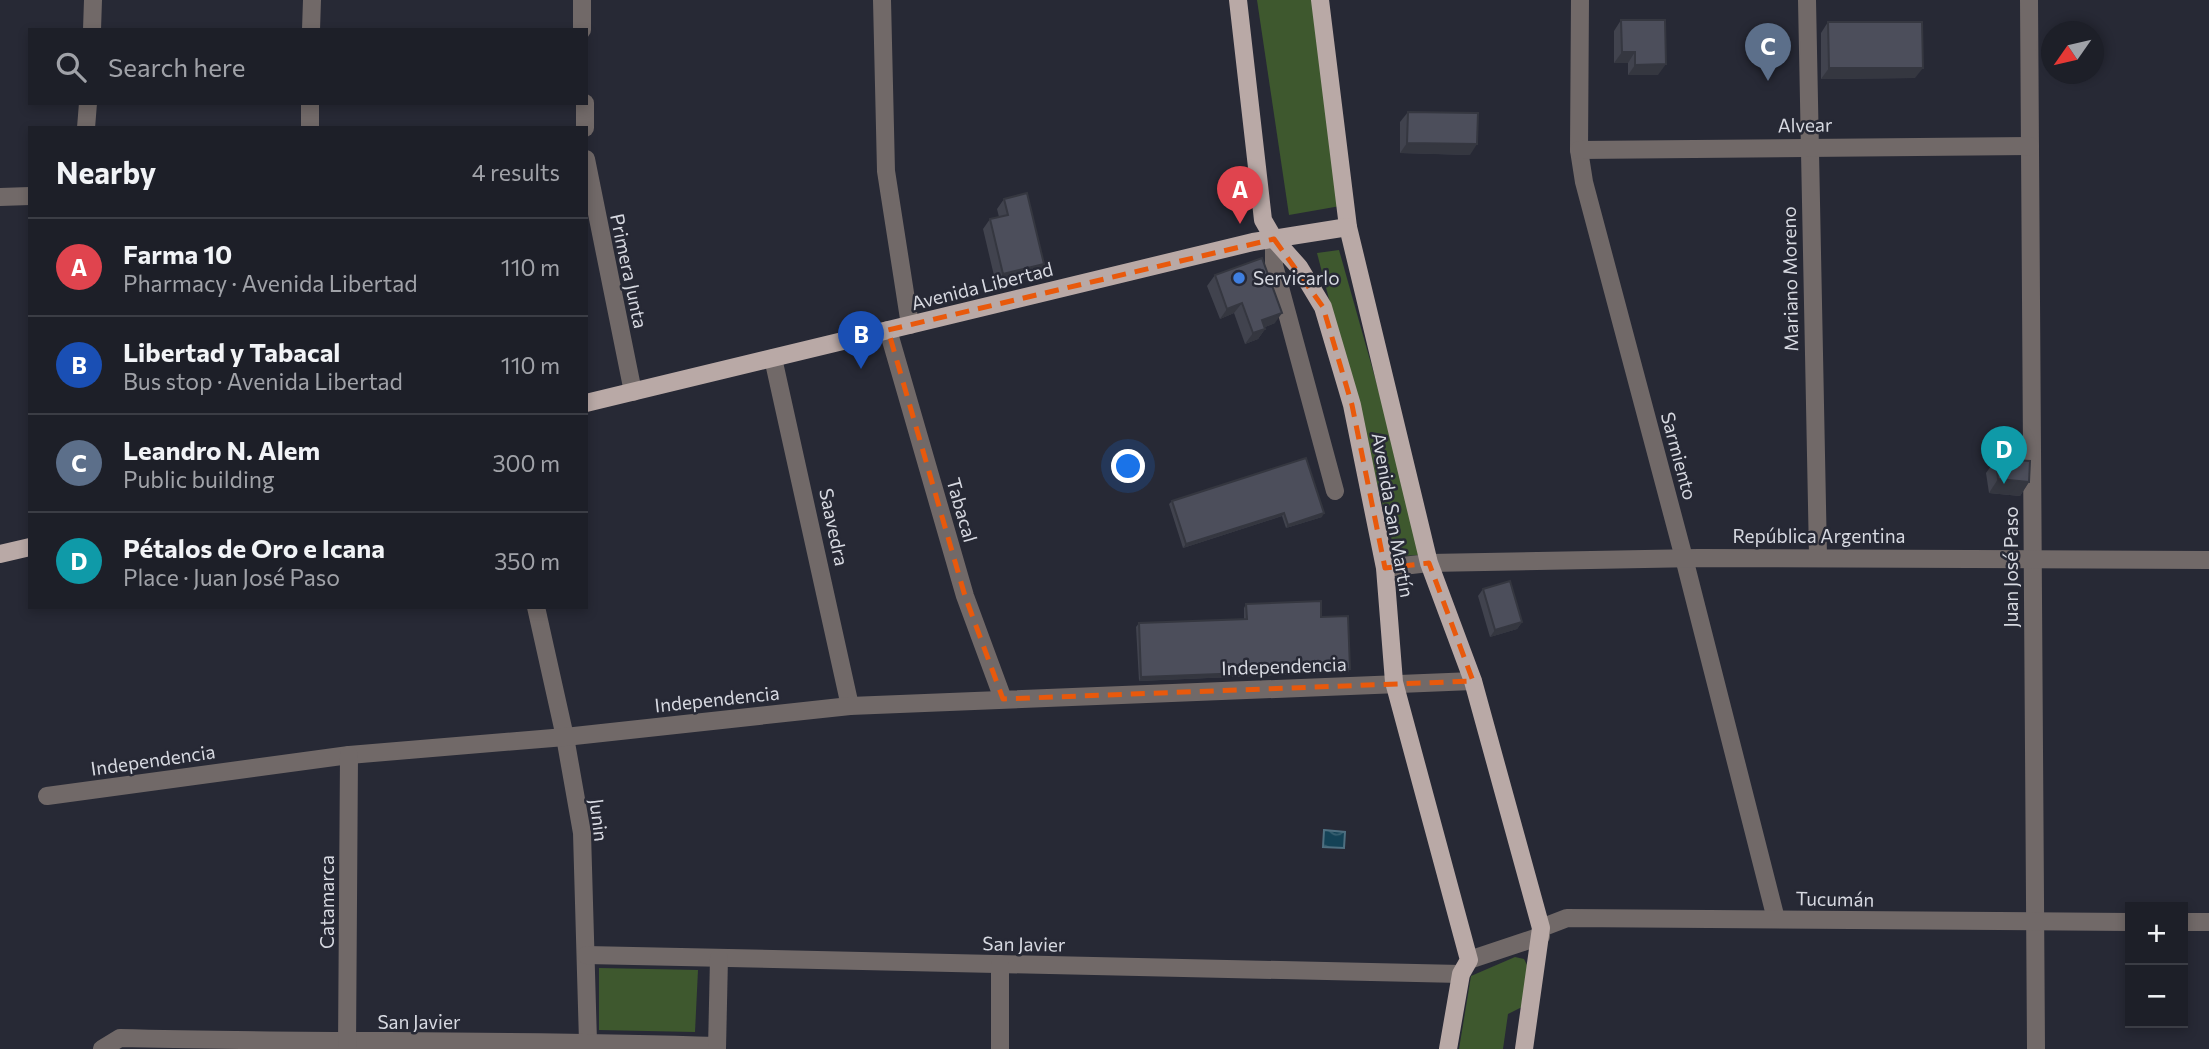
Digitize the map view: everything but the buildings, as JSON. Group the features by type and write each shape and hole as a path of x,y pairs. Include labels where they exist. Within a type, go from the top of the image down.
{"main road":[{"name":"Avenida San Martín","path":"1238,0 1264,220 1274,239 1299,267 1323,307 1352,405 1385,568 1394,682 1465,967 1448,1049"},
{"name":"Avenida San Martín","path":"1320,0 1348,227 1429,563 1473,681 1541,932 1524,1049"},
{"name":"Avenida Libertad","path":"588,403 1274,239 1348,227"},
{"path":"0,554 28,547"}],"street":[{"path":"92,28 93,0"},
{"path":"311,28 312,0"},
{"path":"582,0 582,28"},
{"path":"882,0 886,171 910,325"},
{"name":"Sarmiento","path":"1580,0 1579,150 1584,181 1776,919"},
{"name":"Mariano Moreno","path":"1807,0 1818,556"},
{"name":"Juan José Paso","path":"2029,0 2036,1049"},
{"path":"86,126 88,105"},
{"path":"310,105 310,126"},
{"path":"585,105 585,126"},
{"name":"Alvear","path":"1579,150 1808,145 2030,146"},
{"name":"Primera Junta","path":"588,169 633,392"},
{"path":"0,197 28,196"},
{"path":"1274,239 1274,265 1335,491"},
{"name":"Tabacal","path":"888,330 965,596 1003,699"},
{"name":"Saavedra","path":"773,358 850,706"},
{"name":"República Argentina","path":"1385,568 1429,563 1818,556 2209,560"},
{"name":"Junin","path":"536,609 565,737 582,833 588,1042"},
{"name":"Independencia","path":"47,796 349,755 565,737 850,706 1394,682 1473,681"},
{"name":"Catamarca","path":"347,1046 349,755"},
{"name":"Tucumán","path":"1465,967 1567,918 2125,922"},
{"path":"2188,922 2209,922"},
{"name":"San Javier","path":"586,955 1000,964 1465,967"},
{"path":"717,1048 719,958"},
{"path":"1000,964 1000,1049"},
{"name":"San Javier","path":"102,1049 120,1038 347,1046 588,1042 717,1048"}],"highlighted area":[{"path":"1274,239 1323,307 1352,405 1385,568 1429,563 1473,681 1003,699 965,596 888,330"}],"green space":[{"path":"1257,0 1312,0 1346,205 1289,215"},
{"path":"1339,250 1425,555 1396,556 1317,253"},
{"path":"1515,957 1524,959 1528,967 1522,1007 1508,1014 1503,1049 1459,1049 1471,976"},
{"path":"599,968 698,970 695,1032 599,1030"}],"water":[{"path":"1324,830 1345,832 1344,848 1323,847"}],"place":[{"name":"Leandro N. Alem","path":"1768,81"},
{"name":"Farma 10","path":"1240,224"},
{"name":"Servicarlo","path":"1239,278"},
{"name":"Libertad y Tabacal","path":"861,369"},
{"name":"Pétalos de Oro e Icana","path":"2004,484"}]}
